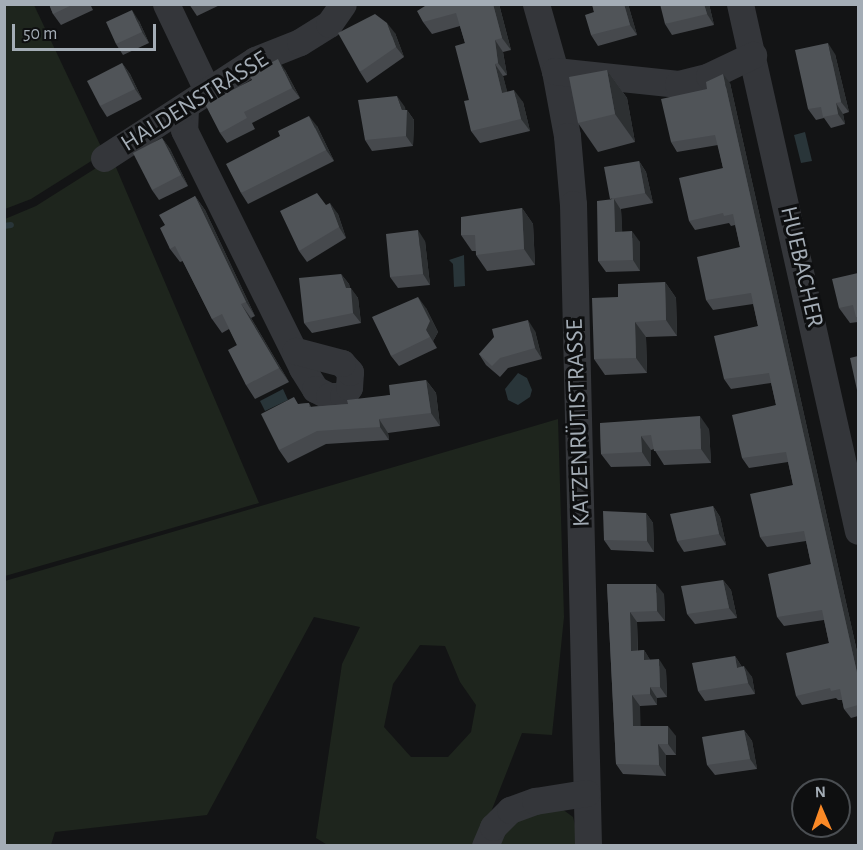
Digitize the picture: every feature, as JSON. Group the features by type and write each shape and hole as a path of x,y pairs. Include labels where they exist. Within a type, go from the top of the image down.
{"street":[{"path":"166,4 208,92"},
{"name":"HALDENSTRASSE","path":"104,158 185,108 255,60 300,42 329,24 343,4"},
{"name":"KATZENRÜTISTRASSE","path":"536,4 555,71 567,136 573,204 588,846"},
{"name":"HUEBACHER","path":"740,4 858,531"},
{"path":"555,71 678,84 709,76 753,56"},
{"path":"185,108 184,130 296,351"},
{"path":"485,846 493,827 510,810 535,801 586,794"}],"shaded area":[{"path":"5,5 34,5 104,153 31,199 5,209"},
{"path":"805,132 812,161 801,163 794,135"},
{"path":"112,158 259,503 5,576 5,219 36,206"},
{"path":"464,255 465,286 454,287 453,264 449,260"},
{"path":"518,373 527,378 532,390 530,397 518,405 508,400 505,389"},
{"path":"283,389 288,400 265,411 260,401"},
{"path":"558,419 564,617 552,735 522,733 478,845 329,846 316,838 342,664 360,627 314,617 207,815 55,832 51,845 5,846 5,581","holes":["420,645 445,646 460,682 476,705 471,732 448,757 411,757 384,727 393,684"]},
{"path":"558,806 573,817 580,845 492,846 520,814"}],"building":[{"path":"49,4 74,4 53,14"},
{"path":"424,4 493,4 502,38 495,40 498,63 495,64 502,93 514,90 521,119 471,131 464,101 469,100 455,46 465,43 456,13 423,22 417,11 425,6"},
{"path":"592,4 624,4 630,25 591,35 585,15 594,12"},
{"path":"660,4 704,4 707,14 665,24"},
{"path":"132,10 142,32 116,44 106,22"},
{"path":"375,14 387,23 396,47 360,72 338,33"},
{"path":"828,43 841,102 836,103 838,114 823,117 821,107 808,109 795,50"},
{"path":"278,59 292,88 244,112 247,118 220,133 205,104 252,80 249,74"},
{"path":"122,63 135,89 100,106 87,81"},
{"path":"607,70 615,114 578,123 569,77"},
{"path":"723,74 858,677 858,705 844,709 840,689 831,691 830,688 796,696 786,653 829,643 822,610 777,617 768,574 811,564 804,531 760,537 750,494 793,485 786,452 742,458 732,415 776,405 769,373 724,379 714,336 758,326 751,293 706,300 697,257 740,247 733,214 724,216 723,213 689,221 679,178 723,168 715,135 671,142 661,99 707,89 706,82"},
{"path":"397,96 402,110 407,110 406,136 365,140 358,100"},
{"path":"309,116 326,150 241,193 226,164 280,136 278,131"},
{"path":"162,138 181,175 152,190 133,153"},
{"path":"639,161 645,193 610,199 604,167"},
{"path":"317,193 326,205 330,203 339,227 299,251 280,211"},
{"path":"195,196 246,302 241,304 279,368 246,385 228,350 237,345 222,314 212,319 175,246 170,249 160,228 165,225 159,215"},
{"path":"614,199 615,232 632,231 633,260 598,261 597,201"},
{"path":"522,208 524,249 476,255 475,235 461,235 461,217"},
{"path":"418,230 423,274 390,277 386,234"},
{"path":"858,273 858,317 856,317 853,305 839,308 832,279"},
{"path":"341,274 346,288 351,288 353,313 304,323 299,278"},
{"path":"665,282 666,320 635,322 636,358 594,359 592,298 618,297 618,284"},
{"path":"418,297 430,321 426,330 430,337 391,356 372,317"},
{"path":"528,320 535,348 500,358 492,366 479,354 494,337 492,329"},
{"path":"858,356 858,390 857,390 850,358"},
{"path":"426,380 431,413 379,419 380,427 317,431 279,450 261,414 294,397 298,404 309,403 309,407 348,404 347,400 390,395 389,385"},
{"path":"700,416 701,449 654,451 651,435 641,436 642,452 601,454 600,423"},
{"path":"713,506 719,534 677,541 670,514"},
{"path":"603,511 646,513 647,541 604,540"},
{"path":"723,580 729,608 687,614 681,586"},
{"path":"607,584 656,584 657,611 630,612 631,651 644,650 644,660 659,659 660,687 650,687 650,694 632,695 633,726 668,726 668,744 658,744 659,765 616,764"},
{"path":"735,656 737,668 744,666 748,683 698,691 692,663"},
{"path":"744,730 750,759 707,765 702,737"}],"waterway":[{"path":"4,226 11,225"}]}
